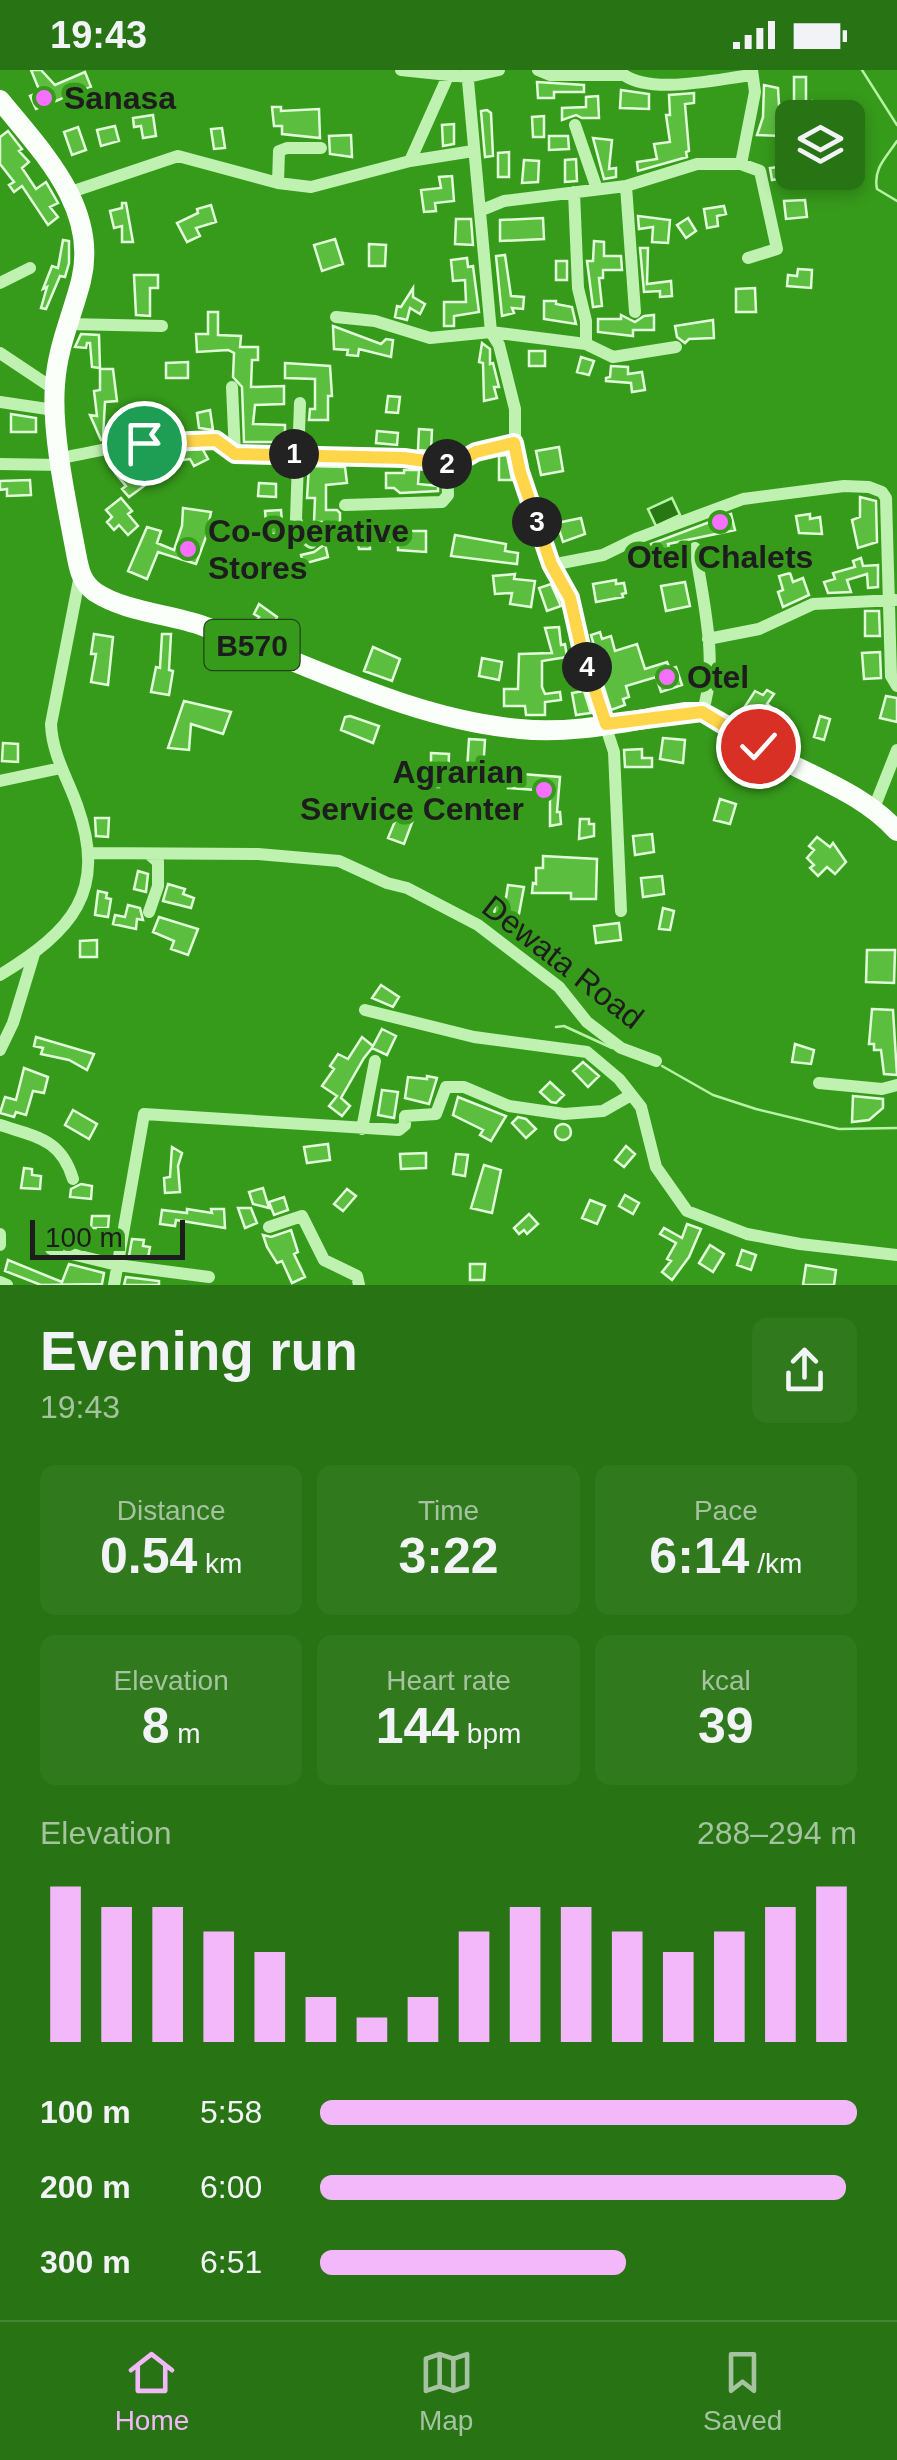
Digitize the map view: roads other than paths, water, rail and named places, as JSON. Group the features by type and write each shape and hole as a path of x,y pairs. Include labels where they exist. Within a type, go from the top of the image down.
{"main road":[{"path":"0,100 79,212 85,248 54,388 54,410 80,575"},
{"name":"B570","path":"80,575 88,586 114,600 206,627 374,694 486,725 564,730 702,712"},
{"path":"702,712 874,808 897,832"}],"street":[{"path":"401,70 448,76 499,70"},
{"path":"538,70 550,76 624,72 633,81 671,85 752,73 756,92 742,164"},
{"path":"468,73 490,332 500,345 515,409 514,443 520,472 551,564 570,598 582,651 614,752 621,910"},
{"path":"410,161 448,76"},
{"path":"575,126 598,189"},
{"path":"278,183 279,152 287,148 321,148"},
{"path":"68,193 178,156 278,183 311,187 410,161 473,151"},
{"path":"482,210 504,201 626,186 697,164 742,164 760,171 777,249 748,258"},
{"path":"626,186 635,312"},
{"path":"574,192 578,288 586,321 586,344"},
{"path":"0,283 30,268"},
{"path":"336,317 375,321 430,338 490,332 586,344 614,357 676,347"},
{"path":"67,324 162,326"},
{"path":"0,353 54,388"},
{"path":"232,388 235,454"},
{"path":"0,402 54,410"},
{"path":"300,403 296,520 300,536 311,543"},
{"path":"0,464 61,462 144,443 216,440 235,454 404,458 453,465"},
{"path":"344,505 442,502 448,494 448,472 453,465 476,452 514,443"},
{"path":"551,564 603,555 638,538 743,500 869,486 886,498 893,600 891,676 897,686"},
{"path":"695,548 708,639 709,696 702,712"},
{"path":"0,975 34,954 80,905 88,885 88,853 78,807 52,739 80,575"},
{"path":"708,639 759,629 813,604 893,600"},
{"path":"874,808 897,750"},
{"path":"0,781 61,768"},
{"name":"Dewata Road","path":"88,853 258,854 339,861 386,883 407,888 478,925 559,987 587,1022 621,1048 656,1060"},
{"path":"149,854 158,862 158,886 149,912"},
{"path":"0,1050 34,954"},
{"path":"366,1010 474,1037 588,1052 620,1079 641,1108 656,1166 687,1211 746,1234 897,1255"},
{"path":"362,1129 375,1061"},
{"path":"818,1083 882,1090 897,1086"},
{"path":"114,1285 144,1114 400,1130 406,1116 436,1114 446,1087 464,1088 508,1106 564,1114 604,1111 631,1095"},
{"path":"0,1125 55,1146 66,1156 72,1178"},
{"path":"269,1226 302,1216 324,1260 357,1276 359,1285"},
{"path":"0,1234 0,1245"},
{"path":"51,1249 117,1265 210,1277"},
{"path":"0,1282 7,1285"}],"waterway":[{"path":"862,70 897,125"},
{"path":"897,141 881,164 876,182 877,189 897,201"},
{"path":"556,1027 564,1026 612,1048"},
{"path":"662,1066 713,1095 756,1109 839,1129 897,1128"}],"place":[{"name":"Sanasa","path":"44,98"},
{"name":"Otel Chalets","path":"720,522"},
{"name":"Co-Operative Stores","path":"188,549"},
{"name":"Otel","path":"667,677"},
{"name":"Agrarian Service Center","path":"544,790"}]}
